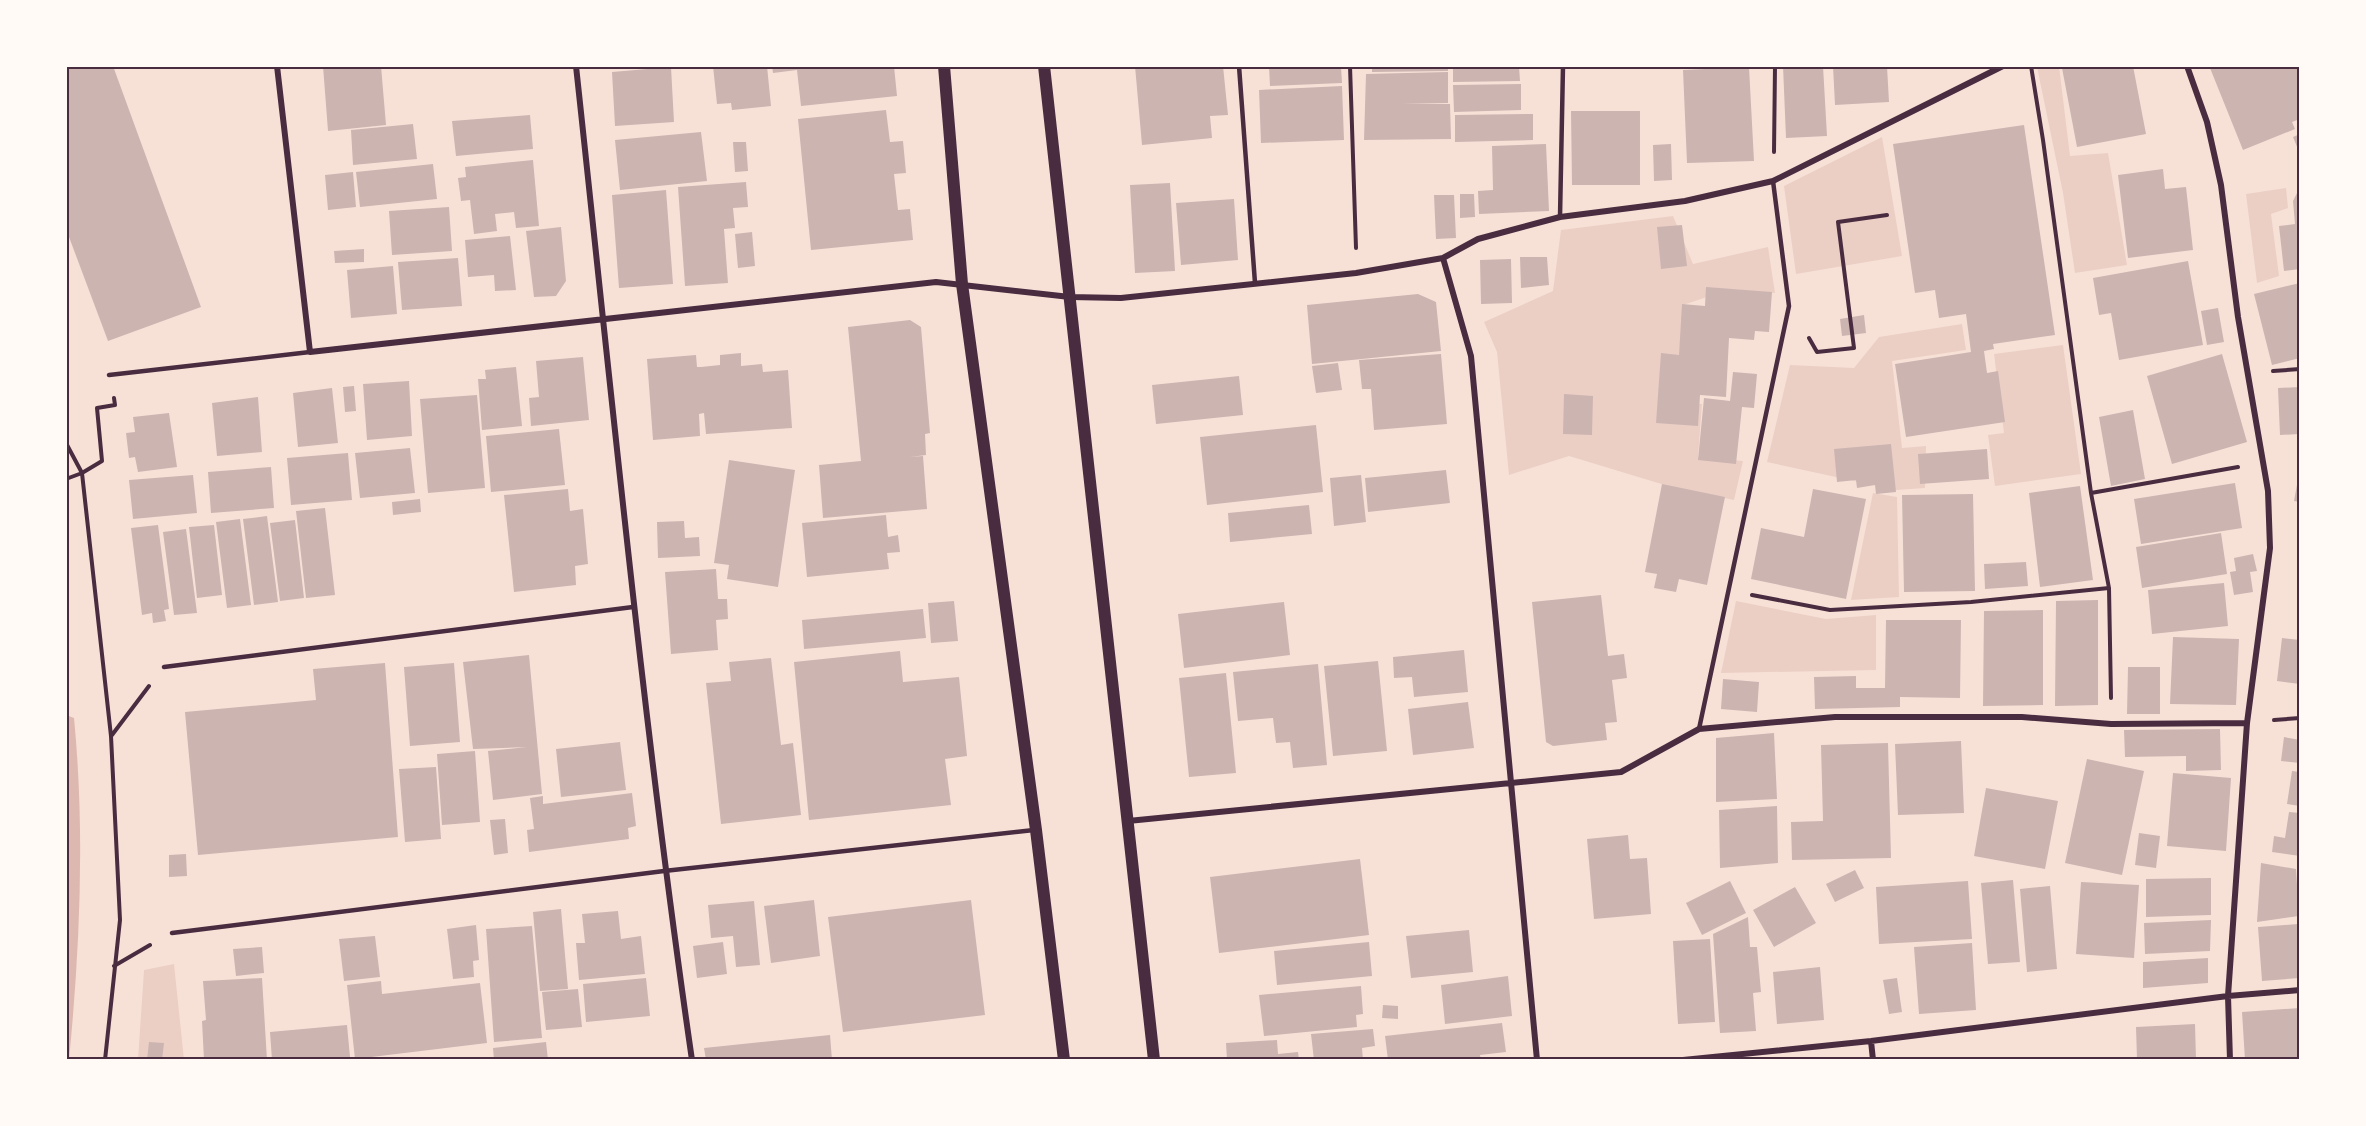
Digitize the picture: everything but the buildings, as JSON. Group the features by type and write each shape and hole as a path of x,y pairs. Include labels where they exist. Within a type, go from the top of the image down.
{"main road":[{"path":"944,66 962,284 1036,830 1064,1060"},
{"path":"1044,66 1154,1060"}],"street":[{"path":"277,66 310,352 936,282 1070,297 1121,298 1356,273 1443,258 1478,239 1560,217 1685,201 1773,181 2003,66"},
{"path":"576,66 633,607 664,871 692,1060"},
{"path":"2187,66 2207,122 2221,185 2238,317 2268,491 2270,548 2247,723 2228,996 2230,1060"},
{"path":"1443,258 1471,356 1537,1060"},
{"path":"1127,821 1621,772 1699,729 1835,717 2022,717 2111,724 2247,723"},
{"path":"1683,1060 1871,1041 2228,996 2300,990"},
{"path":"1871,1041 1873,1060"}],"lane":[{"path":"1239,66 1255,283"},
{"path":"1560,217 1563,66"},
{"path":"1699,729 1789,306 1773,181"},
{"path":"109,375 310,352"},
{"path":"164,667 633,607"},
{"path":"172,933 664,871 1036,830"}],"path":[{"path":"1350,66 1356,273"},
{"path":"1773,181 1775,66"},
{"path":"2031,66 2091,493 2109,588 2111,724"},
{"path":"1789,306 1817,352 1854,348 1838,222 1887,215"},
{"path":"66,479 82,474 102,461 97,408 115,405 109,375"},
{"path":"66,443 82,474 111,736 120,920 105,1060"},
{"path":"2091,493 2264,463"},
{"path":"1728,590 1830,610 1971,602 2109,588"},
{"path":"111,736 164,667"},
{"path":"114,966 172,933"}],"shaded area":[{"path":"2059,66 2070,156 2108,153 2127,265 2075,273 2063,193 2037,67"},
{"path":"1882,137 1902,256 1796,274 1784,186"},
{"path":"2286,188 2288,208 2271,214 2279,276 2257,283 2246,194"},
{"path":"1673,216 1693,264 1768,247 1775,293 1731,289 1683,305 1676,402 1702,404 1698,457 1743,461 1734,500 1668,486 1569,456 1509,475 1497,352 1484,322 1553,291 1561,230"},
{"path":"1962,324 1966,350 1892,361 1902,448 1926,446 1925,488 1896,490 1767,462 1790,365 1854,368 1879,337"},
{"path":"2063,345 2081,474 1995,486 1988,435 2004,433 1994,354"},
{"path":"1873,493 1897,497 1899,597 1851,600"},
{"path":"1736,601 1826,619 1876,615 1876,670 1721,673"},
{"path":"66,715 74,718 80,846 76,975 69,1060 66,1060"},
{"path":"174,964 184,1060 138,1060 144,970"}]}
